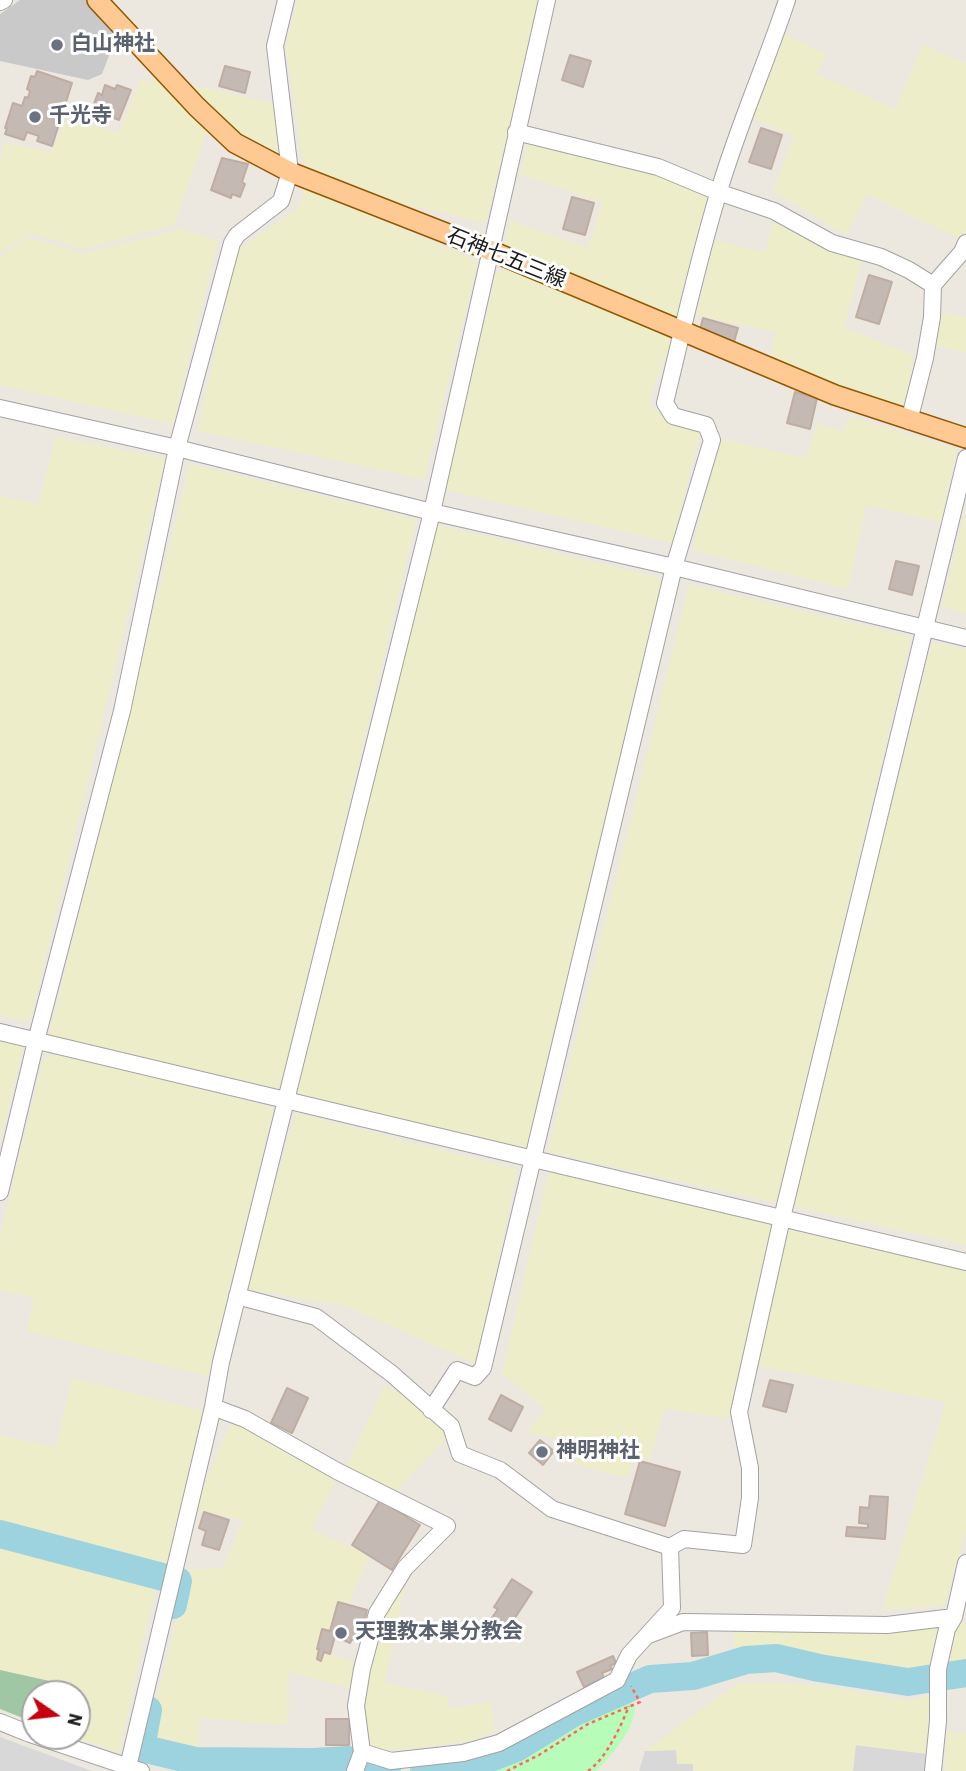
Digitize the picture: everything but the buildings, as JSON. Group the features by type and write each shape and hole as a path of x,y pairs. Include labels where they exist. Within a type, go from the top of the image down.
{"main road":[{"name":"石神七五三線","path":"97,0 197,107 235,143 290,172 489,250 835,396 966,438"}],"street":[{"path":"0,1192 36,1041 122,711 177,448 232,243 281,201 290,172 275,46 286,0"},
{"path":"0,1722 132,1770 237,1296 432,512 547,0"},
{"path":"431,1410 457,1370 474,1377 483,1368 674,567 712,440 706,425 673,416 666,403 718,192 745,113 767,62 787,0"},
{"path":"516,132 658,167 774,211 832,243 881,257 933,285"},
{"path":"909,421 925,358 932,317 933,285 965,249"},
{"path":"0,408 966,638"},
{"path":"237,1296 316,1317 392,1374 451,1426 460,1454 500,1470 552,1509 670,1547 684,1539 743,1545 750,1498 750,1468 739,1412 782,1218 966,458"},
{"path":"0,1032 966,1262"},
{"path":"213,1407 245,1419 337,1471 447,1526 405,1568 377,1613 362,1669 356,1706 362,1752 355,1771"},
{"path":"362,1752 391,1760 463,1753 499,1743 617,1680 629,1655 672,1608 670,1547"},
{"path":"933,1771 939,1669 947,1629 954,1617 966,1563"},
{"path":"651,1633 683,1622 887,1625 954,1617"}],"path":[{"path":"507,1771 539,1755 588,1724 629,1706 619,1730 595,1767 588,1771"}],"shaded area":[{"name":"白山神社","path":"20,0 88,0 119,30 102,74 88,80 0,61 0,14"},
{"path":"0,1737 21,1745 21,1750 35,1750 92,1771 0,1771"},
{"path":"855,1745 928,1754 928,1771 853,1771"},
{"path":"676,1750 693,1764 693,1771 639,1771 645,1751"}],"green space":[{"path":"298,0 540,0 486,223 400,203 304,166 286,47"},
{"path":"785,35 826,54 817,74 895,109 923,45 966,63 966,230 962,240 867,194 846,235 773,191 794,136 751,117"},
{"path":"157,72 207,130 174,225 84,249 31,233 0,252 0,164 4,143 52,152 66,119 119,133 141,79 150,83"},
{"path":"192,85 275,104 278,155 234,131"},
{"path":"530,141 657,172 708,194 711,200 682,317 673,322 503,250 511,221 588,248 603,202 520,174"},
{"path":"306,188 478,261 424,479 198,431 238,250 298,208"},
{"path":"774,217 816,244 862,259 844,328 913,355 907,401 894,409 770,360 776,332 696,315 715,240 765,253"},
{"path":"181,229 218,241 173,424 0,385 0,257 27,237 83,254"},
{"path":"506,268 667,334 671,343 649,397 653,410 692,421 701,428 673,543 446,490 496,273"},
{"path":"939,313 966,317 966,352 931,345"},
{"path":"849,417 957,449 941,522 866,505 848,589 693,550 719,439 806,458 817,424 843,431"},
{"path":"56,437 165,459 30,1022 0,1015 0,496 38,504"},
{"path":"190,464 416,519 282,1090 49,1037"},
{"path":"966,509 966,613 942,607"},
{"path":"437,525 664,579 528,1148 296,1096"},
{"path":"689,585 911,637 778,1203 548,1152"},
{"path":"932,642 966,650 966,1245 793,1206"},
{"path":"0,1036 25,1041 0,1141"},
{"path":"57,1052 274,1108 208,1376 27,1331 34,1298 0,1290 0,1237 43,1061"},
{"path":"297,1113 517,1170 477,1364 346,1306 243,1288"},
{"path":"549,1171 773,1222 731,1418 664,1409 650,1460 637,1457 626,1477 577,1465 571,1443 528,1432 546,1409 502,1374"},
{"path":"786,1229 966,1269 966,1531 945,1605 882,1610 946,1402 758,1366"},
{"path":"72,1378 204,1411 166,1566 0,1525 0,1435 56,1448"},
{"path":"385,1384 444,1423 447,1436 395,1493 345,1470"},
{"path":"231,1422 338,1475 311,1529 369,1556 327,1654 358,1663 350,1688 289,1672 288,1725 200,1718 196,1756 146,1742 189,1570 223,1568 243,1520 195,1509"},
{"path":"0,1542 156,1583 119,1753 91,1743 91,1680 44,1680 0,1670"},
{"path":"407,1574 384,1683 447,1696 450,1709 491,1702 494,1732 466,1742 385,1751 373,1748 361,1716 365,1676 384,1614"},
{"path":"956,1623 966,1623 966,1661 946,1667"},
{"path":"942,1627 930,1672 871,1669 792,1651 762,1650 735,1654 734,1630"},
{"path":"0,1670 45,1680 21,1680 21,1717 0,1709"},
{"path":"763,1682 823,1686 909,1701 931,1695 928,1754 856,1745 853,1771 693,1771 693,1764 677,1764 676,1750 645,1751 736,1684"},
{"path":"625,1699 635,1705 632,1723 616,1749 596,1771 450,1771 507,1758 585,1710"},
{"path":"946,1731 966,1733 966,1771 945,1771"}],"waterway":[{"path":"0,1534 178,1581 173,1605"},
{"path":"424,1771 493,1757 516,1748 573,1713 650,1679 693,1676 746,1660 776,1658 819,1668 908,1682 966,1673"},
{"path":"148,1710 141,1748 196,1761 348,1760 387,1771"}],"place":[{"name":"白山神社","path":"57,45"},
{"name":"千光寺","path":"35,117"},
{"name":"神明神社","path":"542,1452"},
{"name":"天理教本巣分教会","path":"341,1633"}]}
